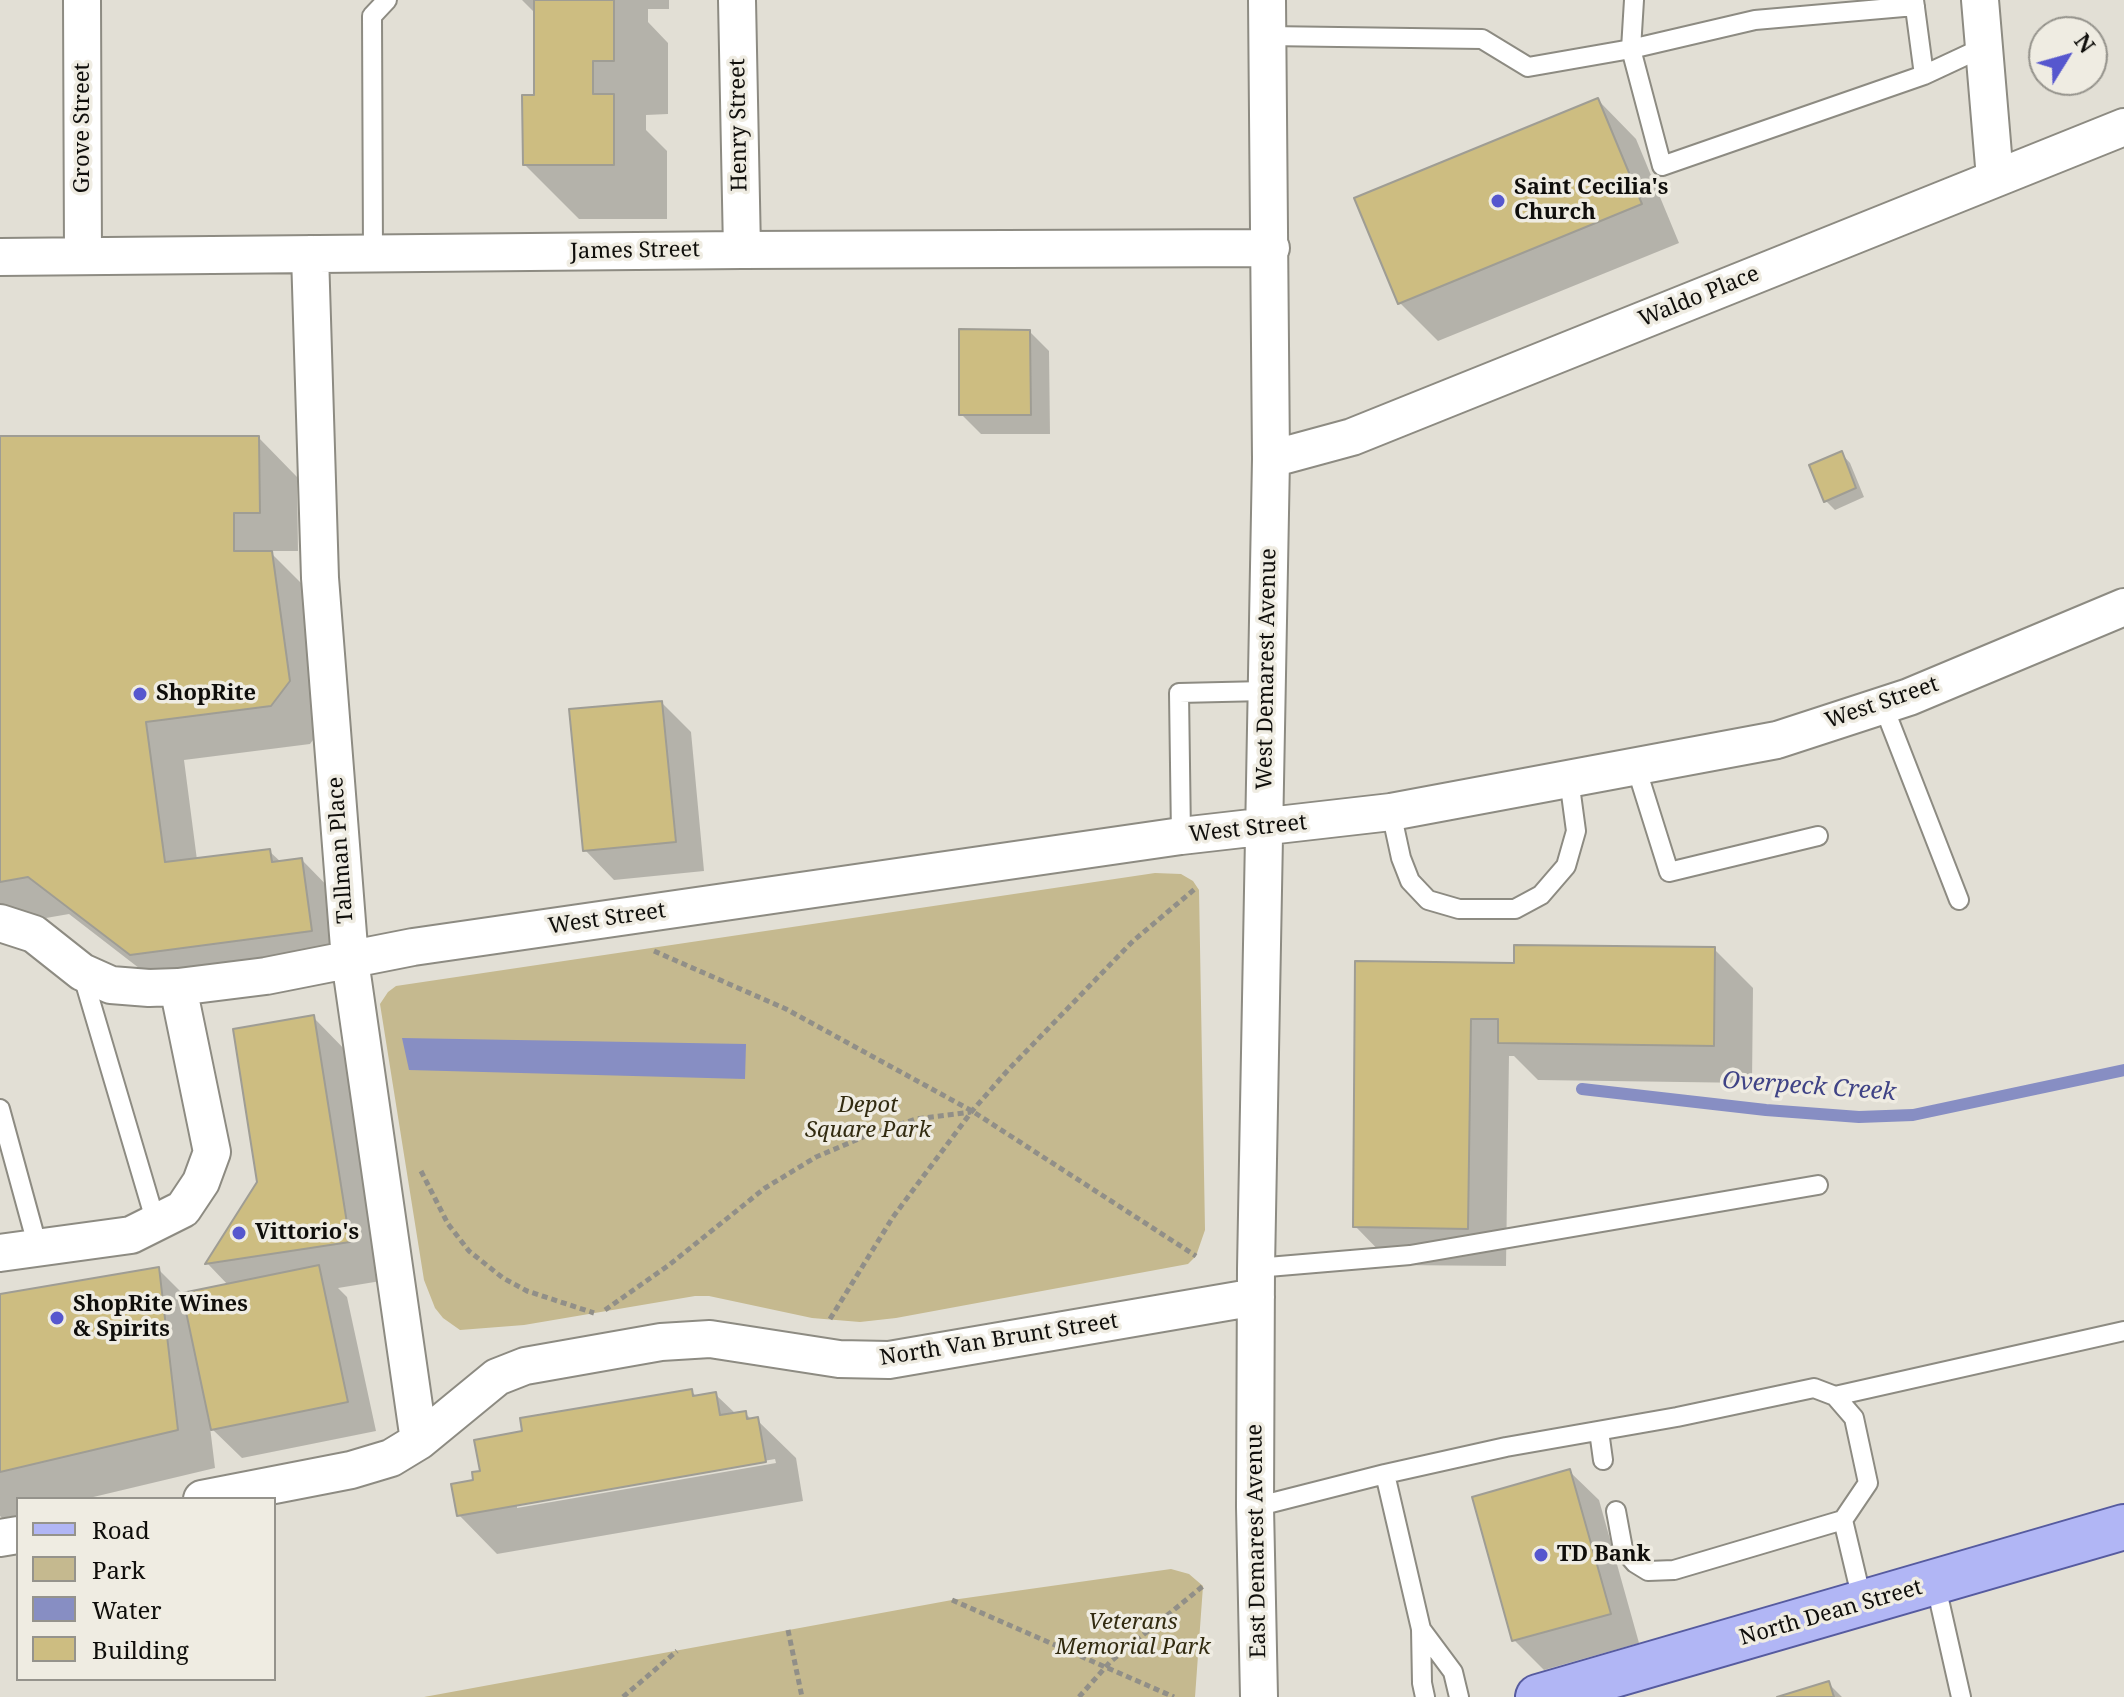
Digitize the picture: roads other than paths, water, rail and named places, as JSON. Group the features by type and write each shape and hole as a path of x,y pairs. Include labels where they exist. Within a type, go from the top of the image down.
{"main road":[{"name":"North Dean Street","path":"1538,1697 2124,1527"}],"street":[{"name":"Grove Street","path":"82,0 83,256"},
{"name":"Henry Street","path":"737,0 742,250"},
{"name":"West Demarest Avenue","path":"1256,1385 1271,459 1267,0"},
{"path":"1980,0 1995,178"},
{"name":"Waldo Place","path":"1271,459 1352,437 2124,127"},
{"name":"James Street","path":"0,257 1271,248"},
{"name":"Tallman Place","path":"310,254 320,578 350,960 419,1441"},
{"name":"West Street","path":"0,923 34,934 82,972 111,985 178,987 266,976 429,945 1181,836 1391,812 1777,740 1909,697 2124,607"},
{"path":"0,1253 131,1235 183,1209 201,1182 212,1152 178,987"},
{"name":"North Van Brunt Street","path":"212,1497 362,1467 391,1458 419,1441 486,1385 510,1371 661,1342 710,1339 839,1359 889,1360 1256,1283"},
{"name":"East Demarest Avenue","path":"1256,1385 1259,1697"}],"lane":[{"path":"373,255 372,16 387,0"},
{"path":"1634,0 1631,49 1662,166 1924,75 1984,47"},
{"path":"1267,36 1482,39 1528,67 1631,49 1755,20 1914,3 1924,75"},
{"path":"1181,836 1179,693 1265,691"},
{"path":"1883,705 1959,900"},
{"path":"1636,767 1669,872 1818,836"},
{"path":"1391,812 1401,858 1410,881 1428,900 1459,909 1515,909 1541,895 1566,866 1576,831 1569,779"},
{"path":"82,972 156,1223"},
{"path":"0,1109 38,1248"},
{"path":"1256,1283 1818,1185"},
{"path":"1835,1396 2124,1331"},
{"path":"1255,1507 1506,1447 1677,1417 1814,1388 1835,1396 1854,1418 1868,1483 1843,1520 1674,1570 1648,1571 1635,1563 1623,1549 1616,1511"},
{"path":"1599,1431 1603,1460"},
{"path":"1385,1474 1421,1629 1425,1697"},
{"path":"1843,1520 1863,1604"},
{"path":"1935,1582 1961,1697"},
{"path":"1421,1629 1453,1672 1459,1697"}],"water":[{"path":"402,1038 746,1044 745,1079 409,1070"}],"waterway":[{"name":"Overpeck Creek","path":"1582,1089 1859,1117 1913,1115 2124,1070"}],"place":[{"name":"Saint Cecilia's Church","path":"1498,201"},
{"name":"ShopRite","path":"140,694"},
{"name":"Vittorio's","path":"239,1233"},
{"name":"ShopRite Wines & Spirits","path":"57,1318"},
{"name":"TD Bank","path":"1541,1555"}],"park label":[{"name":"Depot Square Park","path":"868,1118"},
{"name":"Veterans Memorial Park","path":"1133,1636"}]}
